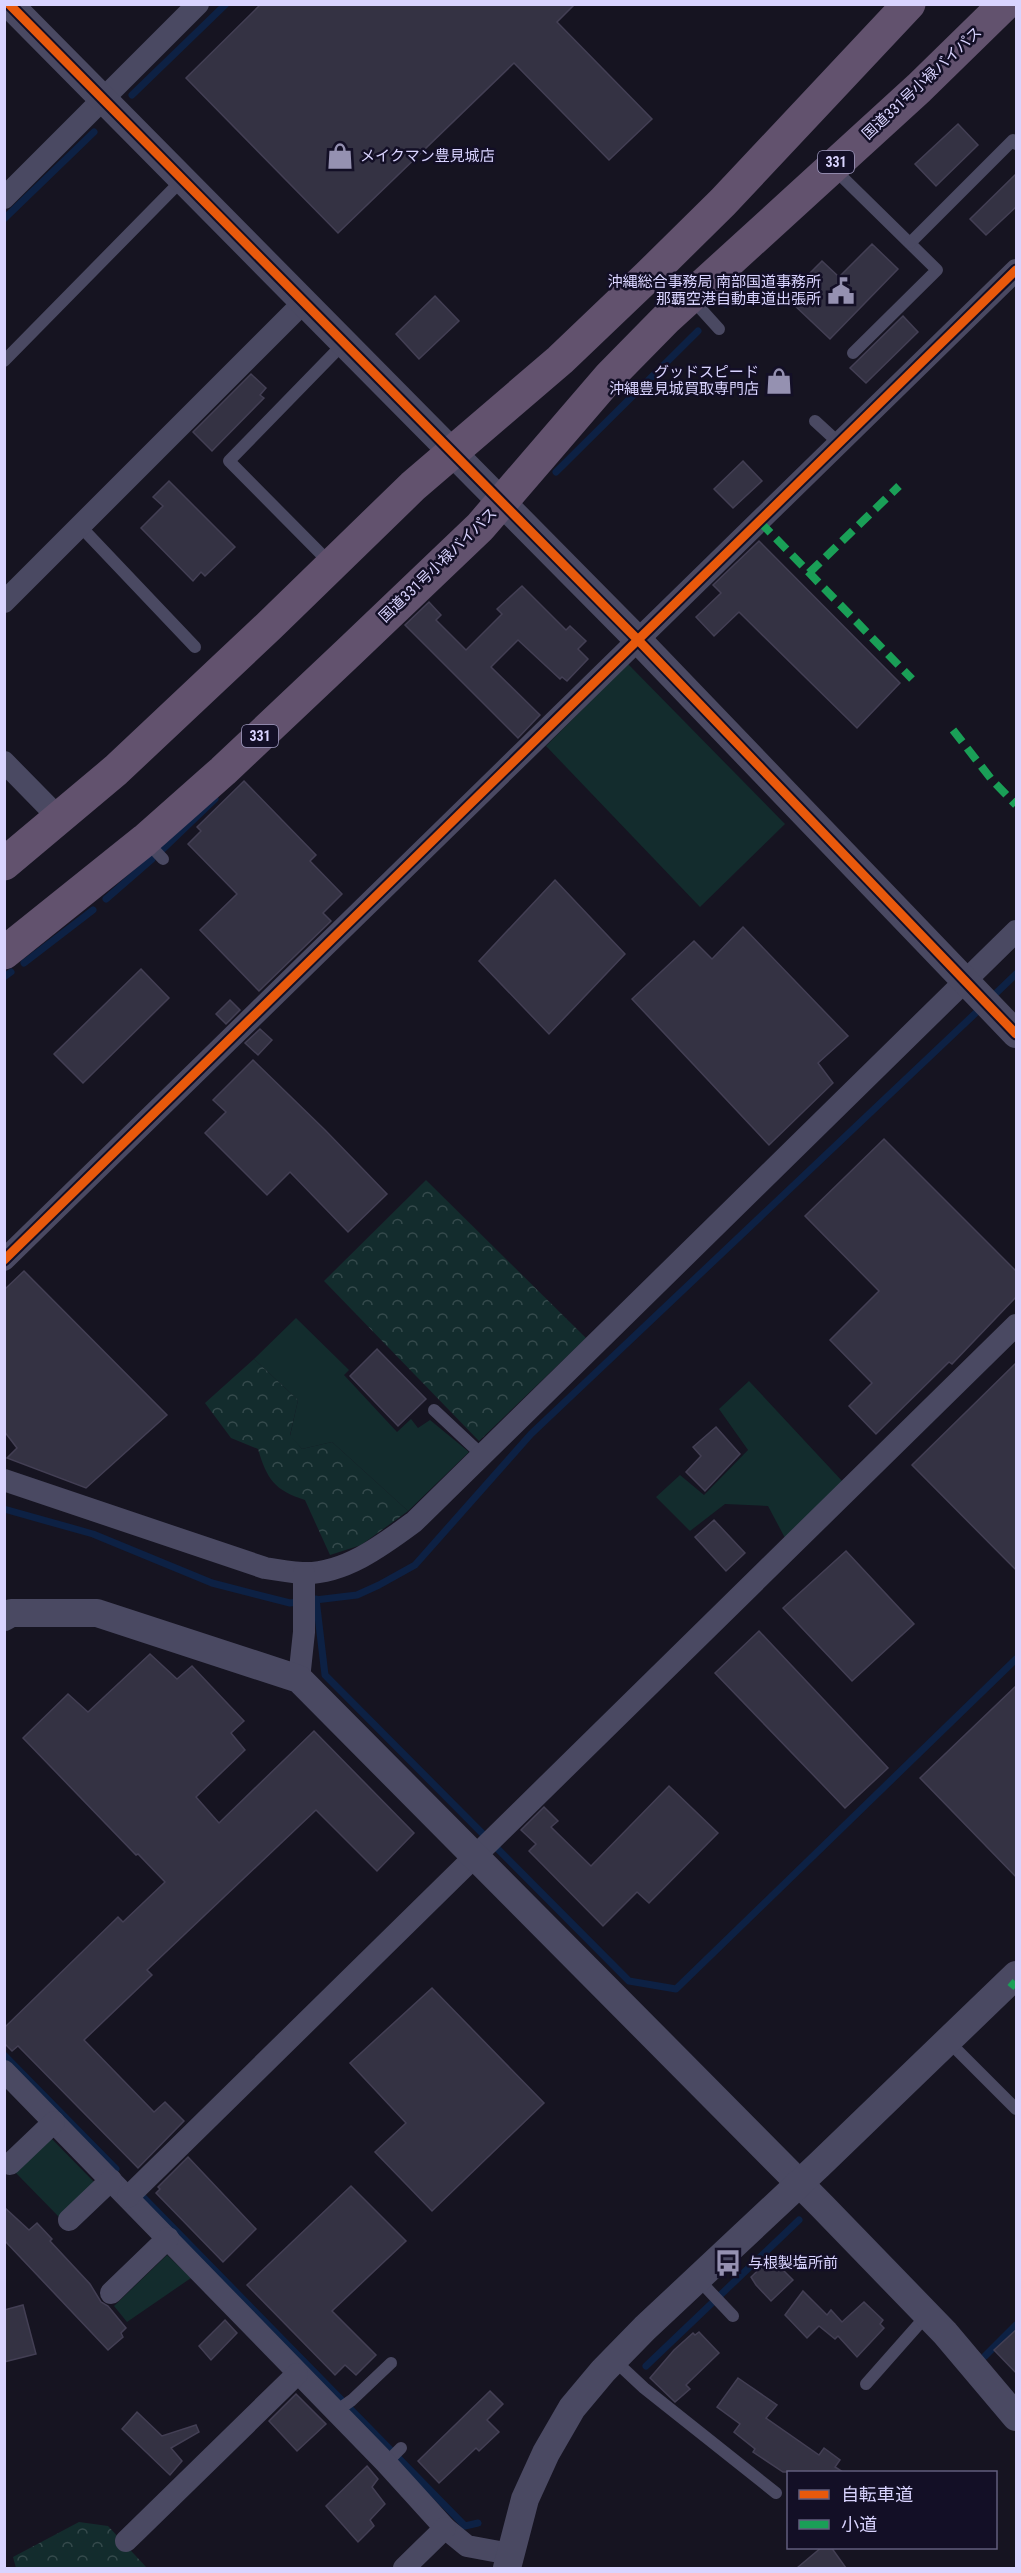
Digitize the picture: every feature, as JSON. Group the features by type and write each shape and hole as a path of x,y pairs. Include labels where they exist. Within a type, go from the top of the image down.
{"highway":[{"path":"4,864 60,819 124,762 413,486 560,360 723,202 909,4"},
{"name":"国道331号小禄バイパス","path":"4,953 154,850 223,771 480,526 610,376 689,296 919,88 1005,4"}],"street":[{"path":"9,4 639,641 1017,1034"},
{"path":"4,198 198,4"},
{"path":"4,1260 1017,270"},
{"path":"4,602 304,302"},
{"path":"4,762 60,819"},
{"path":"4,1480 265,1568 304,1573 342,1566 377,1550 414,1522 1017,931"},
{"path":"128,2197 1017,1325"},
{"path":"300,1679 304,1632 304,1573"},
{"path":"4,1617 11,1613 97,1613 300,1679 800,2183 927,2315 1017,2417"},
{"path":"4,2071 168,2238 297,2374 344,2406 394,2456 445,2528 467,2546 508,2561 525,2499 546,2453 572,2408 614,2360 702,2283 800,2183 1017,1975"},
{"path":"10,2164 54,2122"},
{"path":"69,2220 111,2180"},
{"path":"111,2293 168,2238"},
{"path":"126,2541 297,2374"},
{"path":"404,2568 445,2528"}],"lane":[{"path":"910,243 1013,140 1017,144"},
{"path":"831,166 937,270 853,352"},
{"path":"4,361 183,179"},
{"path":"689,296 719,328"},
{"path":"331,565 229,461 345,342"},
{"path":"815,421 840,444"},
{"path":"81,527 195,647"},
{"path":"434,1410 482,1455"},
{"path":"948,2041 1017,2109"},
{"path":"702,2283 733,2316"},
{"path":"866,2384 927,2315"},
{"path":"614,2360 644,2388 776,2493"},
{"path":"344,2406 391,2363"}],"green space":[{"path":"628,664 785,824 700,907 546,746"},
{"path":"426,1180 586,1338 479,1441 324,1281"},
{"path":"296,1318 349,1370 344,1375 397,1432 411,1419 418,1428 430,1420 469,1452 408,1511 332,1442 302,1449 290,1436 298,1400 254,1359"},
{"path":"254,1359 298,1400 290,1435 302,1449 332,1442 408,1511 361,1545 330,1555 305,1500 286,1492 273,1482 258,1449 231,1438 205,1403"},
{"path":"749,1381 843,1482 785,1538 768,1506 725,1504 690,1531 656,1497 680,1475 704,1495 748,1450 719,1409"},
{"path":"50,2137 95,2183 60,2218 15,2172"},
{"path":"167,2255 191,2278 127,2322 114,2306"},
{"path":"79,2522 108,2526 147,2568 16,2568 13,2557"}],"building":[{"name":"メイクマン豊見城店","path":"261,4 575,4 557,22 652,119 609,160 514,63 338,233 186,78"},
{"path":"958,124 978,145 936,186 915,164"},
{"path":"1017,173 1017,206 986,235 970,219"},
{"name":"沖縄総合事務局 南部国道事務所 那覇空港自動車道出張所","path":"872,244 898,269 830,339 792,303 816,279 810,273 822,261 839,277"},
{"path":"435,296 459,321 419,359 396,334"},
{"path":"903,316 918,332 866,383 850,368"},
{"path":"251,374 266,388 260,395 264,398 212,451 193,432"},
{"path":"743,461 762,481 733,508 714,489"},
{"path":"169,481 235,547 205,576 201,572 193,581 141,528 163,506 153,497"},
{"path":"759,541 900,683 857,728 739,612 714,636 696,617 721,593 713,585"},
{"path":"522,586 566,630 570,626 586,641 578,649 588,659 567,681 562,677 560,679 518,640 491,667 540,715 518,738 405,625 429,602 441,615 436,620 466,650 502,614 497,609"},
{"path":"244,781 316,855 310,861 342,894 323,913 331,921 259,991 200,930 237,894 188,844 201,831 197,827"},
{"path":"555,880 625,954 549,1034 479,961"},
{"path":"743,927 848,1036 818,1063 833,1083 769,1145 632,999 694,941 712,959"},
{"path":"141,969 169,998 83,1083 54,1054"},
{"path":"230,1000 240,1010 226,1024 216,1014"},
{"path":"260,1029 272,1040 258,1055 245,1043"},
{"path":"253,1060 387,1194 348,1232 290,1172 267,1195 205,1133 226,1112 213,1100"},
{"path":"884,1139 1017,1272 1017,1296 952,1364 949,1362 876,1434 849,1406 872,1383 830,1340 879,1291 805,1216"},
{"path":"24,1271 167,1415 86,1488 7,1458 17,1448 4,1431 4,1290"},
{"path":"377,1349 426,1399 398,1426 350,1376"},
{"path":"1017,1362 1017,1571 912,1465"},
{"path":"716,1427 740,1454 705,1491 686,1472 701,1456 693,1447"},
{"path":"714,1520 745,1553 726,1571 695,1537"},
{"path":"846,1551 914,1624 852,1681 783,1608"},
{"path":"759,1631 888,1768 845,1808 715,1673"},
{"path":"150,1654 177,1679 192,1666 244,1721 231,1733 245,1750 196,1797 219,1823 314,1731 414,1833 377,1871 316,1810 147,1970 152,1975 84,2040 154,2112 165,2102 184,2121 138,2168 18,2046 12,2051 4,2043 4,2028 118,1917 123,1922 165,1882 23,1738 68,1694 88,1712"},
{"path":"1017,1685 1017,1878 920,1778"},
{"path":"669,1786 718,1833 649,1903 637,1892 603,1926 529,1851 536,1844 521,1830 544,1807 558,1821 551,1827 591,1866"},
{"path":"432,1988 544,2103 432,2211 375,2152 406,2123 350,2063"},
{"path":"188,2157 256,2229 223,2262 156,2193 160,2189 158,2187"},
{"path":"351,2186 406,2241 332,2311 376,2355 356,2375 345,2365 335,2375 247,2285"},
{"path":"4,2207 29,2230 37,2223 52,2239 50,2241 90,2284 101,2302 108,2306 126,2328 121,2333 123,2337 108,2350 4,2240"},
{"path":"771,2258 793,2280 771,2301 751,2277"},
{"path":"803,2291 827,2315 831,2310 842,2322 864,2302 883,2320 880,2324 884,2328 857,2357 838,2336 835,2339 819,2326 807,2338 785,2315"},
{"path":"23,2305 36,2354 4,2362 4,2310"},
{"path":"225,2320 237,2333 211,2360 199,2346"},
{"path":"1017,2329 1017,2374 994,2350"},
{"path":"699,2332 719,2353 686,2385 690,2389 675,2402 650,2378 674,2350 693,2333 695,2335"},
{"path":"738,2378 777,2405 766,2418 819,2455 824,2448 840,2460 835,2467 841,2471 783,2472 753,2452 755,2449 734,2432 740,2424 717,2407"},
{"path":"490,2391 503,2404 487,2420 499,2432 479,2451 476,2448 439,2483 418,2461"},
{"path":"296,2394 326,2424 297,2451 269,2421"},
{"path":"137,2412 162,2436 196,2425 199,2432 171,2448 182,2461 170,2475 122,2429"},
{"path":"367,2466 378,2479 372,2487 385,2504 370,2520 374,2526 358,2542 326,2506"},
{"path":"820,2549 832,2549 846,2568 797,2568"}],"waterway":[{"path":"132,95 226,4"},
{"path":"4,219 94,132"},
{"path":"726,304 750,281"},
{"path":"556,472 698,331"},
{"path":"163,849 215,799"},
{"path":"106,899 152,859"},
{"path":"24,963 93,910"},
{"path":"4,977 11,972"},
{"path":"990,999 1016,974"},
{"path":"4,1509 93,1534 212,1583 290,1603 357,1595 379,1585 415,1565 531,1434 982,1007"},
{"path":"316,1599 325,1675 629,1981 676,1989 1016,1659"},
{"path":"4,2055 116,2169"},
{"path":"143,2197 465,2526 478,2523"},
{"path":"646,2366 799,2220"},
{"path":"985,2356 1016,2325"}],"marked path":[{"path":"809,573 899,486"},
{"path":"760,522 912,679"},
{"path":"953,730 992,780 1016,805"},
{"path":"1010,1982 1016,1987"}],"cycle path":[{"path":"9,4 639,641 1016,1034"},
{"path":"4,1260 1016,270"}],"place":[{"name":"メイクマン豊見城店","path":"340,156"},
{"name":"沖縄総合事務局 南部国道事務所 那覇空港自動車道出張所","path":"841,291"},
{"name":"グッドスピード 沖縄豊見城買取専門店","path":"779,381"},
{"name":"与根製塩所前","path":"728,2263"}]}
